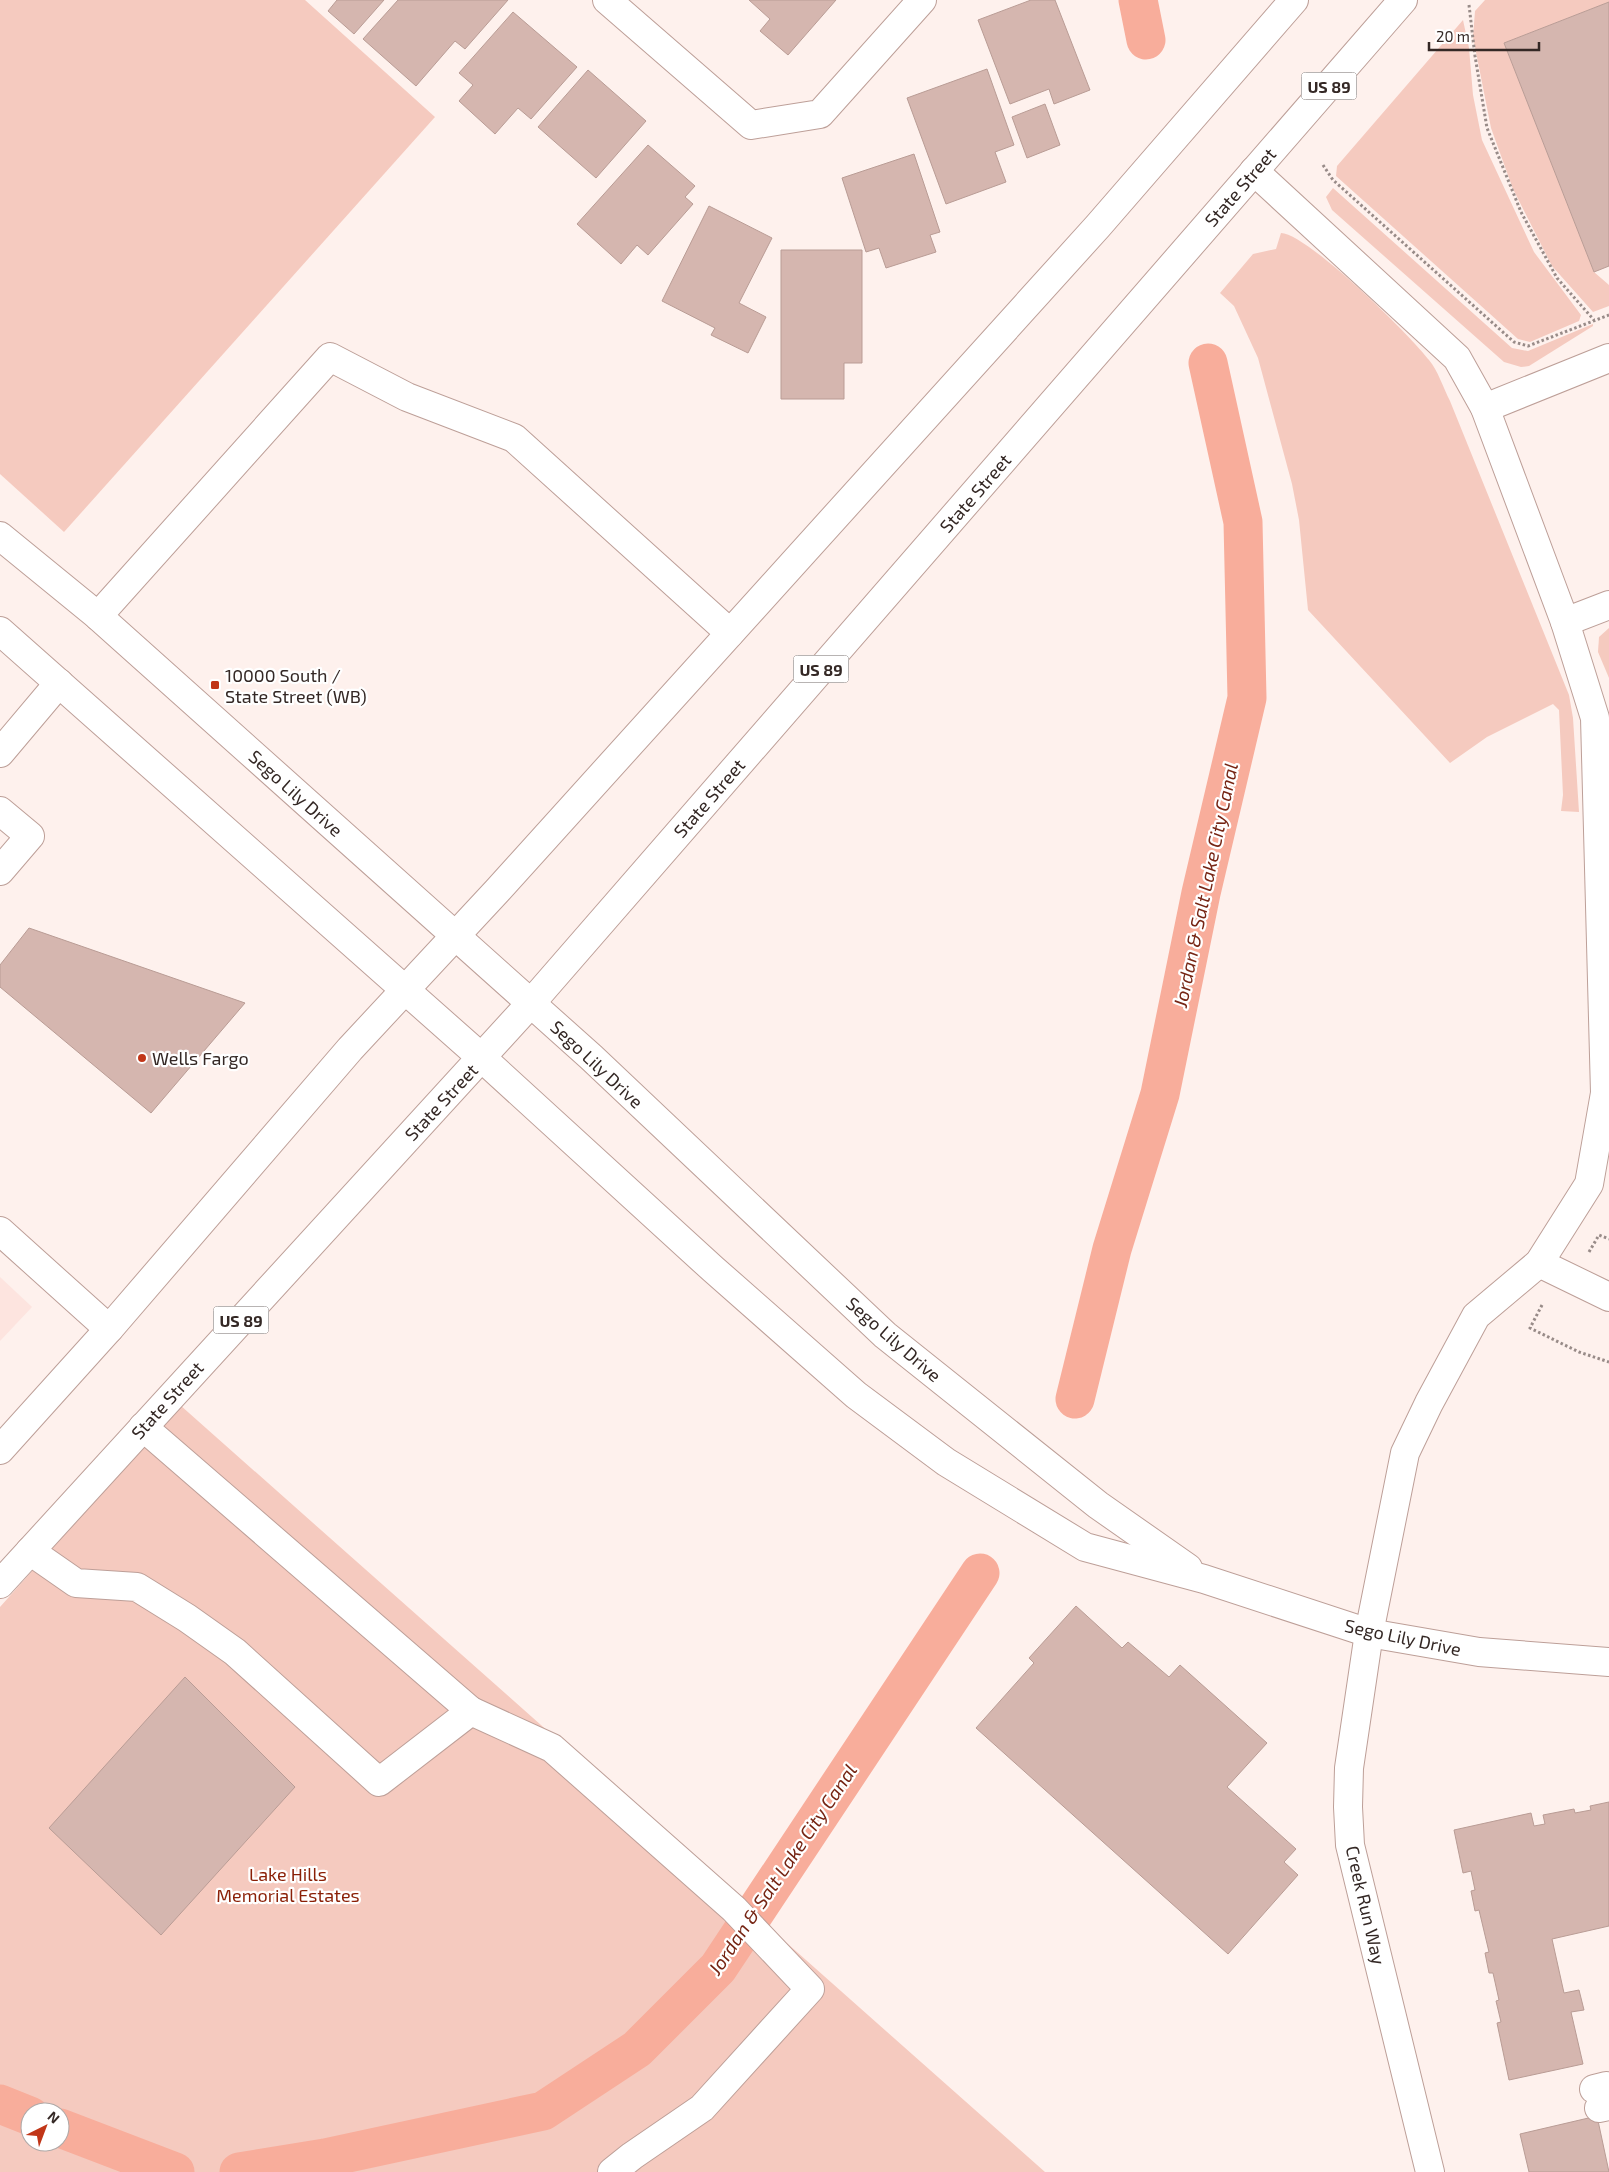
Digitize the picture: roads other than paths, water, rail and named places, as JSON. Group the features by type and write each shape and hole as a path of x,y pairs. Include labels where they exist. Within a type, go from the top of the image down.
{"main road":[{"path":"607,0 751,125 820,114 922,0"},
{"path":"0,1450 109,1329 350,1049 456,935 1098,226 1294,0"},
{"name":"State Street","path":"0,1584 531,1003 1404,0"},
{"name":"Creek Run Way","path":"1254,171 1458,358 1485,408 1565,622 1595,718 1604,854 1605,1093 1601,1164 1539,1263 1476,1316 1429,1403 1405,1453 1368,1633 1349,1768 1348,1807 1350,1845 1430,2172"},
{"path":"98,616 330,357 407,397 514,438 730,633"},
{"path":"1485,408 1609,358"},
{"name":"Sego Lily Drive","path":"0,536 98,616 456,935 591,1057 885,1335 1098,1505 1204,1579"},
{"path":"1565,622 1609,605"},
{"name":"Sego Lily Drive","path":"0,631 406,989 712,1269 856,1395 946,1462 1085,1547 1204,1579 1368,1633 1479,1652 1609,1662"},
{"path":"0,753 59,684"},
{"path":"0,811 30,836 0,871"},
{"path":"0,1232 109,1329"},
{"path":"1539,1263 1609,1297"},
{"path":"143,1427 471,1711 552,1748 734,1910 810,1989 702,2108 612,2172"},
{"path":"30,1551 76,1583 137,1587 187,1618 235,1652 379,1782 471,1711"}],"waterway":[{"name":"Jordan & Salt Lake City Canal","path":"1138,0 1146,40"},
{"name":"Jordan & Salt Lake City Canal","path":"1075,1399 1112,1249 1160,1094 1201,893 1247,698 1243,522 1208,363"},
{"name":"Jordan & Salt Lake City Canal","path":"239,2172 325,2158 543,2111 637,2049 718,1968 980,1573"},
{"name":"Jordan & Salt Lake City Canal","path":"0,2104 20,2112"},
{"name":"Jordan & Salt Lake City Canal","path":"70,2132 175,2172"}],"place":[{"name":"10000 South / State Street (WB)","path":"215,685"},
{"name":"Wells Fargo","path":"142,1058"}],"park label":[{"name":"Lake Hills Memorial Estates","path":"288,1884"}]}
